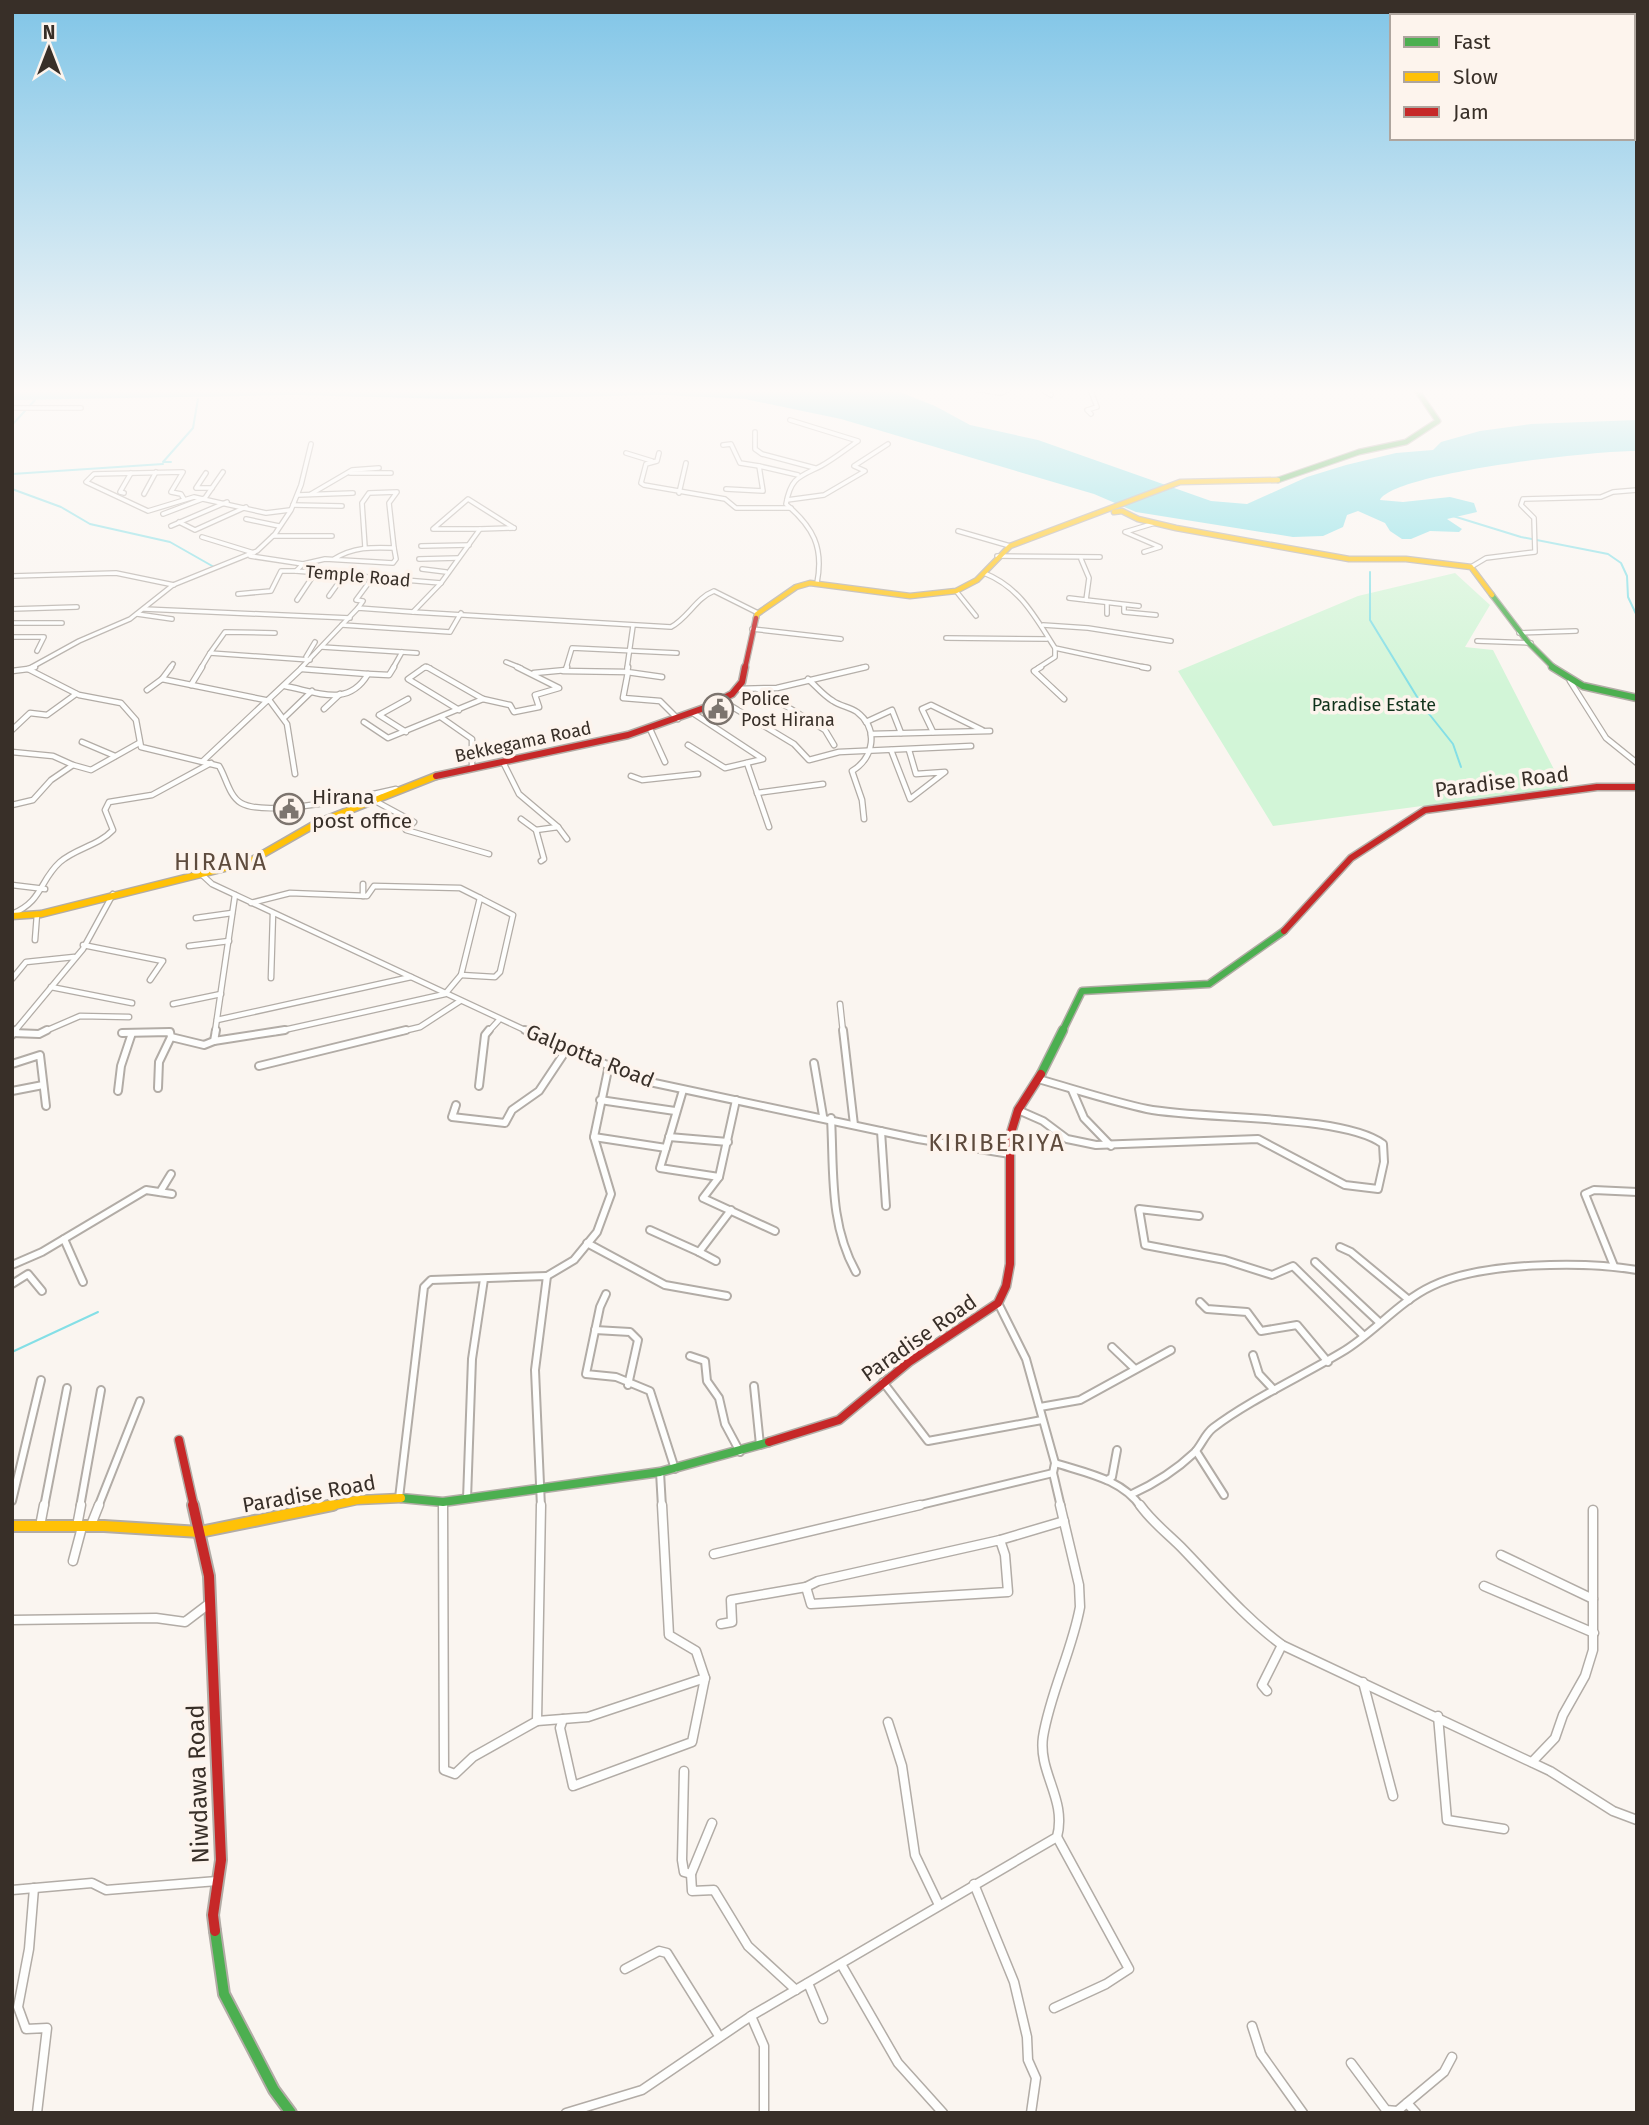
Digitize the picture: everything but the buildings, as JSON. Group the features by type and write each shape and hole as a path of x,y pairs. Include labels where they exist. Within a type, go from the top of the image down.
{"street":[{"path":"99,488 148,511 184,499 205,498 270,513 291,507 342,506"},
{"path":"122,488 120,492 124,493"},
{"path":"145,494 148,488"},
{"path":"173,488 171,492 181,494 184,499"},
{"path":"163,514 205,498 212,488"},
{"path":"12,671 46,664 76,643 137,614 174,585 252,554 272,536 301,488"},
{"path":"311,494 321,488"},
{"path":"661,488 725,499 736,508 791,508"},
{"path":"679,493 680,488"},
{"path":"726,489 763,491 763,488"},
{"path":"792,488 786,504 820,540 817,583"},
{"path":"787,500 839,488"},
{"path":"736,689 742,682 752,629 758,613 796,587 817,583 910,596 956,591 984,573 997,556 1010,547 1164,488"},
{"path":"1103,513 1122,511 1155,523 1349,559 1406,559 1471,566 1486,558 1535,552 1534,518 1521,505 1523,499 1601,497 1613,492 1637,489"},
{"path":"303,564 309,565 322,558 393,564 396,559 389,503 397,492 369,493 362,503 365,547"},
{"path":"298,495 353,493"},
{"path":"468,499 514,528 480,529 433,529 468,499"},
{"path":"171,526 227,502"},
{"path":"179,523 195,530 246,507"},
{"path":"246,519 279,526"},
{"path":"1144,552 1160,547 1125,533 1155,523"},
{"path":"413,612 441,583 446,572 480,529"},
{"path":"958,531 1010,547"},
{"path":"272,536 332,536"},
{"name":"Temple Road","path":"202,537 252,554 303,564"},
{"path":"421,546 469,544"},
{"path":"334,559 349,548 394,548"},
{"path":"997,556 1081,559 1100,557"},
{"path":"419,559 458,558"},
{"path":"1081,559 1089,578 1086,600"},
{"name":"Temple Road","path":"296,572 303,564"},
{"path":"1471,566 1518,632 1570,681 1606,738 1637,763"},
{"path":"422,569 428,572 446,572"},
{"path":"238,594 271,591 281,571 296,572"},
{"path":"12,576 50,572 137,575 174,585"},
{"name":"Temple Road","path":"296,572 441,583"},
{"path":"297,600 316,573"},
{"path":"984,573 998,577 1012,587 1043,625 1047,639 1055,648 1148,668"},
{"path":"329,596 344,575"},
{"path":"210,653 308,658 350,618 363,601 356,600 373,577"},
{"path":"358,608 634,626 671,626 690,615 701,598 714,591 758,613"},
{"path":"956,591 976,616"},
{"path":"1069,598 1139,606"},
{"path":"1107,603 1107,614"},
{"path":"1124,605 1124,612 1156,615"},
{"path":"12,609 77,607"},
{"path":"144,609 350,618"},
{"path":"342,625 450,632 461,613"},
{"path":"137,614 172,619"},
{"path":"12,623 62,622"},
{"path":"1043,625 1088,628 1171,641"},
{"path":"634,626 623,698 660,701 678,719"},
{"path":"752,629 841,639"},
{"path":"1518,632 1576,631"},
{"path":"191,685 225,632 275,634"},
{"path":"12,636 44,638 37,651"},
{"path":"946,638 1047,639"},
{"path":"204,761 302,669 315,642"},
{"path":"1476,642 1531,643"},
{"path":"322,647 417,653"},
{"path":"561,671 566,670 572,648 677,653"},
{"path":"1055,648 1055,657 1034,671 1064,699"},
{"path":"302,669 389,675 402,652"},
{"path":"277,655 308,658"},
{"path":"459,710 408,679 426,666 483,699 510,705 514,712 539,707 535,695 559,688 534,673 506,662"},
{"path":"147,690 162,679 173,664"},
{"path":"736,689 777,688 866,667"},
{"path":"28,668 76,694 121,703 136,720 141,747 211,763 224,772 236,799 250,807 377,796 391,811 414,822 406,830 489,854"},
{"path":"534,673 628,672 662,677"},
{"path":"285,686 340,694 358,690 368,674"},
{"path":"162,679 270,701 285,717 295,774"},
{"path":"808,679 833,701 858,712 871,734 872,750 861,768 852,771 862,800 864,819"},
{"path":"1570,681 1623,697 1637,698"},
{"name":"Bekkegama Road","path":"12,915 37,914 249,862 317,823 377,796 472,768 650,729 721,700 736,689"},
{"path":"758,689 825,730 834,745"},
{"path":"285,717 312,691"},
{"path":"12,730 30,713 47,715 76,694"},
{"path":"324,709 340,694"},
{"path":"406,732 379,715 408,699"},
{"path":"364,722 388,738 483,699"},
{"path":"721,700 794,744 809,760 839,752 971,746"},
{"path":"933,732 922,709 931,705 984,731"},
{"path":"866,722 892,710 901,733"},
{"path":"688,745 725,768 763,759 693,713"},
{"path":"442,718 472,739 472,768"},
{"path":"650,729 665,762"},
{"path":"871,734 990,731"},
{"path":"82,742 115,756"},
{"path":"12,752 53,755 88,771 139,743"},
{"path":"891,750 910,799 945,772 916,774 909,750"},
{"path":"503,762 519,793 558,827 567,839"},
{"path":"12,915 35,902 45,889 55,866 65,858 108,837 113,830 105,810 109,802 152,795 211,763"},
{"path":"747,763 769,827"},
{"path":"12,806 33,800 51,780 73,765"},
{"path":"631,776 642,780 698,774"},
{"path":"757,793 823,784"},
{"name":"Paradise Road","path":"12,1526 83,1526 200,1532 357,1500 399,1498 443,1502 467,1499 675,1469 740,1452 839,1420 883,1382 998,1303 1004,1295 1011,1244 1010,1154 1018,1110 1038,1079 1082,991 1209,984 1289,928 1351,858 1425,810 1597,787 1637,787"},
{"path":"521,819 536,830 544,859 541,861"},
{"path":"536,830 558,827"},
{"name":"Galpotta Road","path":"200,872 212,884 499,1020 645,1081 823,1116 881,1131 1010,1154"},
{"path":"363,884 363,896"},
{"path":"12,885 45,889"},
{"path":"251,903 290,893 367,896 374,886 460,888 513,915 500,972 495,977 461,975"},
{"path":"13,1034 75,957 109,908 113,894"},
{"path":"214,1041 235,895"},
{"path":"171,1037 204,1045 214,1041 282,1031 445,994 461,975 480,898"},
{"path":"196,918 232,913"},
{"path":"271,978 273,913"},
{"path":"35,940 37,914"},
{"path":"189,946 229,941"},
{"path":"83,945 163,961 150,980"},
{"path":"12,979 26,962 75,957"},
{"path":"217,1020 411,977"},
{"path":"51,987 132,1003"},
{"path":"173,1004 221,994"},
{"path":"259,1066 420,1027 460,1001"},
{"path":"840,1004 854,1125"},
{"path":"13,1034 39,1034 80,1016 129,1017"},
{"path":"479,1086 485,1035 499,1020"},
{"path":"118,1091 121,1066 132,1032"},
{"path":"122,1033 170,1032 171,1037 159,1062 158,1088"},
{"path":"456,1105 452,1118 505,1123 512,1110 539,1091 568,1049"},
{"path":"12,1064 40,1055 46,1107"},
{"path":"814,1063 823,1116"},
{"path":"399,1498 410,1385 424,1287 431,1280 547,1276 574,1260 597,1232 611,1194 594,1137 609,1065"},
{"path":"1018,1110 1043,1121 1067,1139 1111,1146 1258,1139 1272,1143 1332,1180 1358,1191 1378,1189 1384,1162 1383,1144 1371,1135 1306,1124 1148,1109 1038,1079"},
{"path":"12,1091 43,1085"},
{"path":"683,1090 660,1168 719,1177"},
{"path":"1072,1090 1084,1118 1111,1146"},
{"path":"600,1100 675,1111"},
{"path":"736,1100 719,1177 702,1198 775,1231"},
{"path":"831,1118 836,1231 847,1259 856,1272"},
{"path":"881,1131 886,1206"},
{"path":"594,1137 599,1140 666,1147"},
{"path":"669,1137 728,1142"},
{"path":"160,1192 171,1174"},
{"path":"12,1265 64,1239 146,1190 172,1194"},
{"path":"1614,1266 1585,1194 1594,1190 1637,1192"},
{"path":"1199,1216 1139,1209 1145,1245 1225,1260 1272,1275 1293,1266 1363,1335"},
{"path":"699,1252 731,1210"},
{"path":"650,1230 716,1261"},
{"path":"64,1239 83,1282"},
{"path":"587,1243 665,1285 727,1296"},
{"path":"1340,1247 1351,1252 1409,1300"},
{"path":"1315,1262 1379,1322"},
{"path":"1132,1494 1162,1480 1196,1451 1212,1429 1234,1418 1274,1390 1328,1362 1431,1286 1467,1273 1553,1265 1614,1266 1637,1270"},
{"path":"12,1284 28,1274 42,1291"},
{"path":"537,1721 541,1489 535,1370 547,1276"},
{"path":"467,1499 472,1359 484,1279"},
{"path":"606,1294 586,1374 616,1377 628,1385 650,1391 675,1469"},
{"path":"998,1303 1026,1359 1040,1407 1055,1463 1053,1473 1079,1585 1077,1624 1042,1739 1046,1768 1062,1818 1057,1837 1129,1969 1067,2005 1054,2008"},
{"path":"1200,1303 1207,1309 1247,1312 1261,1331 1297,1325 1328,1362"},
{"path":"595,1330 630,1332 638,1340 636,1362 628,1385"},
{"path":"1112,1347 1135,1369"},
{"path":"1040,1407 1080,1400 1171,1350"},
{"path":"1253,1355 1259,1374 1274,1390"},
{"path":"690,1356 705,1361 706,1381 719,1398 725,1424 740,1452"},
{"path":"12,1501 41,1380"},
{"path":"883,1382 928,1441 1042,1420"},
{"path":"754,1386 760,1446"},
{"path":"40,1526 67,1388"},
{"path":"73,1562 83,1526 101,1390"},
{"path":"83,1526 140,1401"},
{"name":"Niwdawa Road","path":"179,1440 209,1576 221,1860 213,1915 224,1994 274,2090 291,2113"},
{"path":"1107,1480 1112,1477 1117,1450"},
{"path":"1196,1451 1224,1495"},
{"path":"1055,1463 1107,1480 1132,1494 1152,1522 1178,1544 1258,1627 1282,1645 1532,1762 1613,1811 1637,1820"},
{"path":"563,1719 559,1728 572,1786 635,1767 654,1755 692,1742 705,1678 696,1651 669,1635 660,1472"},
{"path":"714,1554 1053,1473"},
{"path":"443,1502 444,1770 455,1774 473,1757 537,1721 588,1717 620,1709 705,1678"},
{"path":"1532,1762 1555,1738 1563,1715 1586,1676 1594,1633 1593,1510"},
{"path":"721,1624 732,1622 731,1600 806,1587 818,1581 1000,1539 1064,1521"},
{"path":"806,1587 811,1604 1008,1592 1005,1555 1000,1539"},
{"path":"1501,1555 1593,1599"},
{"path":"1484,1586 1594,1633"},
{"path":"12,1620 156,1618 185,1622 210,1602"},
{"path":"1267,1691 1262,1685 1282,1645"},
{"path":"1363,1682 1393,1796"},
{"path":"1438,1716 1441,1776 1447,1820 1504,1829"},
{"path":"888,1721 902,1766 915,1855 939,1905"},
{"path":"684,1771 682,1860 684,1871 691,1874"},
{"path":"712,1823 691,1874 692,1891 714,1890 721,1897 748,1946 796,1990"},
{"path":"566,2113 642,2090 751,2016 1057,1837"},
{"path":"12,1890 92,1883 106,1890 219,1881"},
{"path":"974,1884 1014,1982 1027,2037 1028,2060 1036,2078 1031,2113"},
{"path":"34,1888 29,1949 15,2008 26,2029 47,2028 37,2113"},
{"path":"625,1969 659,1951 667,1953 719,2036"},
{"path":"841,1964 870,2019 900,2063 943,2113"},
{"path":"808,1983 823,2019"},
{"path":"751,2016 764,2046 764,2113"},
{"path":"1252,2026 1261,2054 1303,2113"},
{"path":"1351,2063 1386,2110 1396,2112 1444,2072 1452,2057"},
{"path":"1408,2103 1416,2113"}],"green space":[{"name":"Paradise Estate","path":"1455,573 1490,605 1465,647 1493,650 1563,787 1273,826 1178,671 1358,596"}],"water":[{"path":"1074,488 1175,488 1211,501 1247,504 1282,488 1399,488 1380,500 1403,502 1450,497 1474,503 1477,512 1447,519 1462,529 1459,532 1430,531 1411,539 1402,539 1390,531 1385,523 1358,511 1347,515 1343,527 1323,536 1293,537 1136,512"}],"waterway":[{"path":"12,489 61,507 90,524 170,542 214,567"},
{"path":"1453,516 1521,537 1608,554 1621,563 1627,576 1628,597 1637,616"},
{"path":"1370,572 1370,620 1422,705 1453,744 1461,767"},
{"path":"12,1352 98,1312"}],"traffic: fast":[{"path":"1492,595 1517,630 1569,680 1602,692 1637,698"},
{"path":"1041,1074 1082,991 1209,984 1284,931"},
{"path":"401,1498 443,1502 660,1472 769,1442"},
{"path":"215,1931 224,1994 274,2090 291,2113"}],"traffic: slow":[{"path":"756,618 757,614 796,587 810,583 910,596 956,591 977,580 1010,546 1164,488"},
{"path":"1114,512 1122,511 1138,519 1176,528 1349,559 1406,559 1471,567 1492,595"},
{"path":"12,916 41,914 249,862 317,823 436,776"},
{"path":"12,1526 104,1526 200,1532 357,1500 401,1498"}],"traffic: jam":[{"path":"436,776 628,735 707,707 732,694 742,682 756,618"},
{"path":"1284,931 1351,858 1425,810 1597,787 1637,787"},
{"path":"769,1442 839,1420 909,1362 998,1303 1006,1286 1010,1264 1010,1136 1015,1116 1041,1074"},
{"path":"179,1440 209,1576 221,1860 213,1915 215,1931"}],"place":[{"name":"Police Post Hirana","path":"718,709"},
{"name":"Hirana post office","path":"289,809"}],"district":[{"name":"HIRANA","path":"221,862"},
{"name":"KIRIBERIYA","path":"997,1143"}]}
